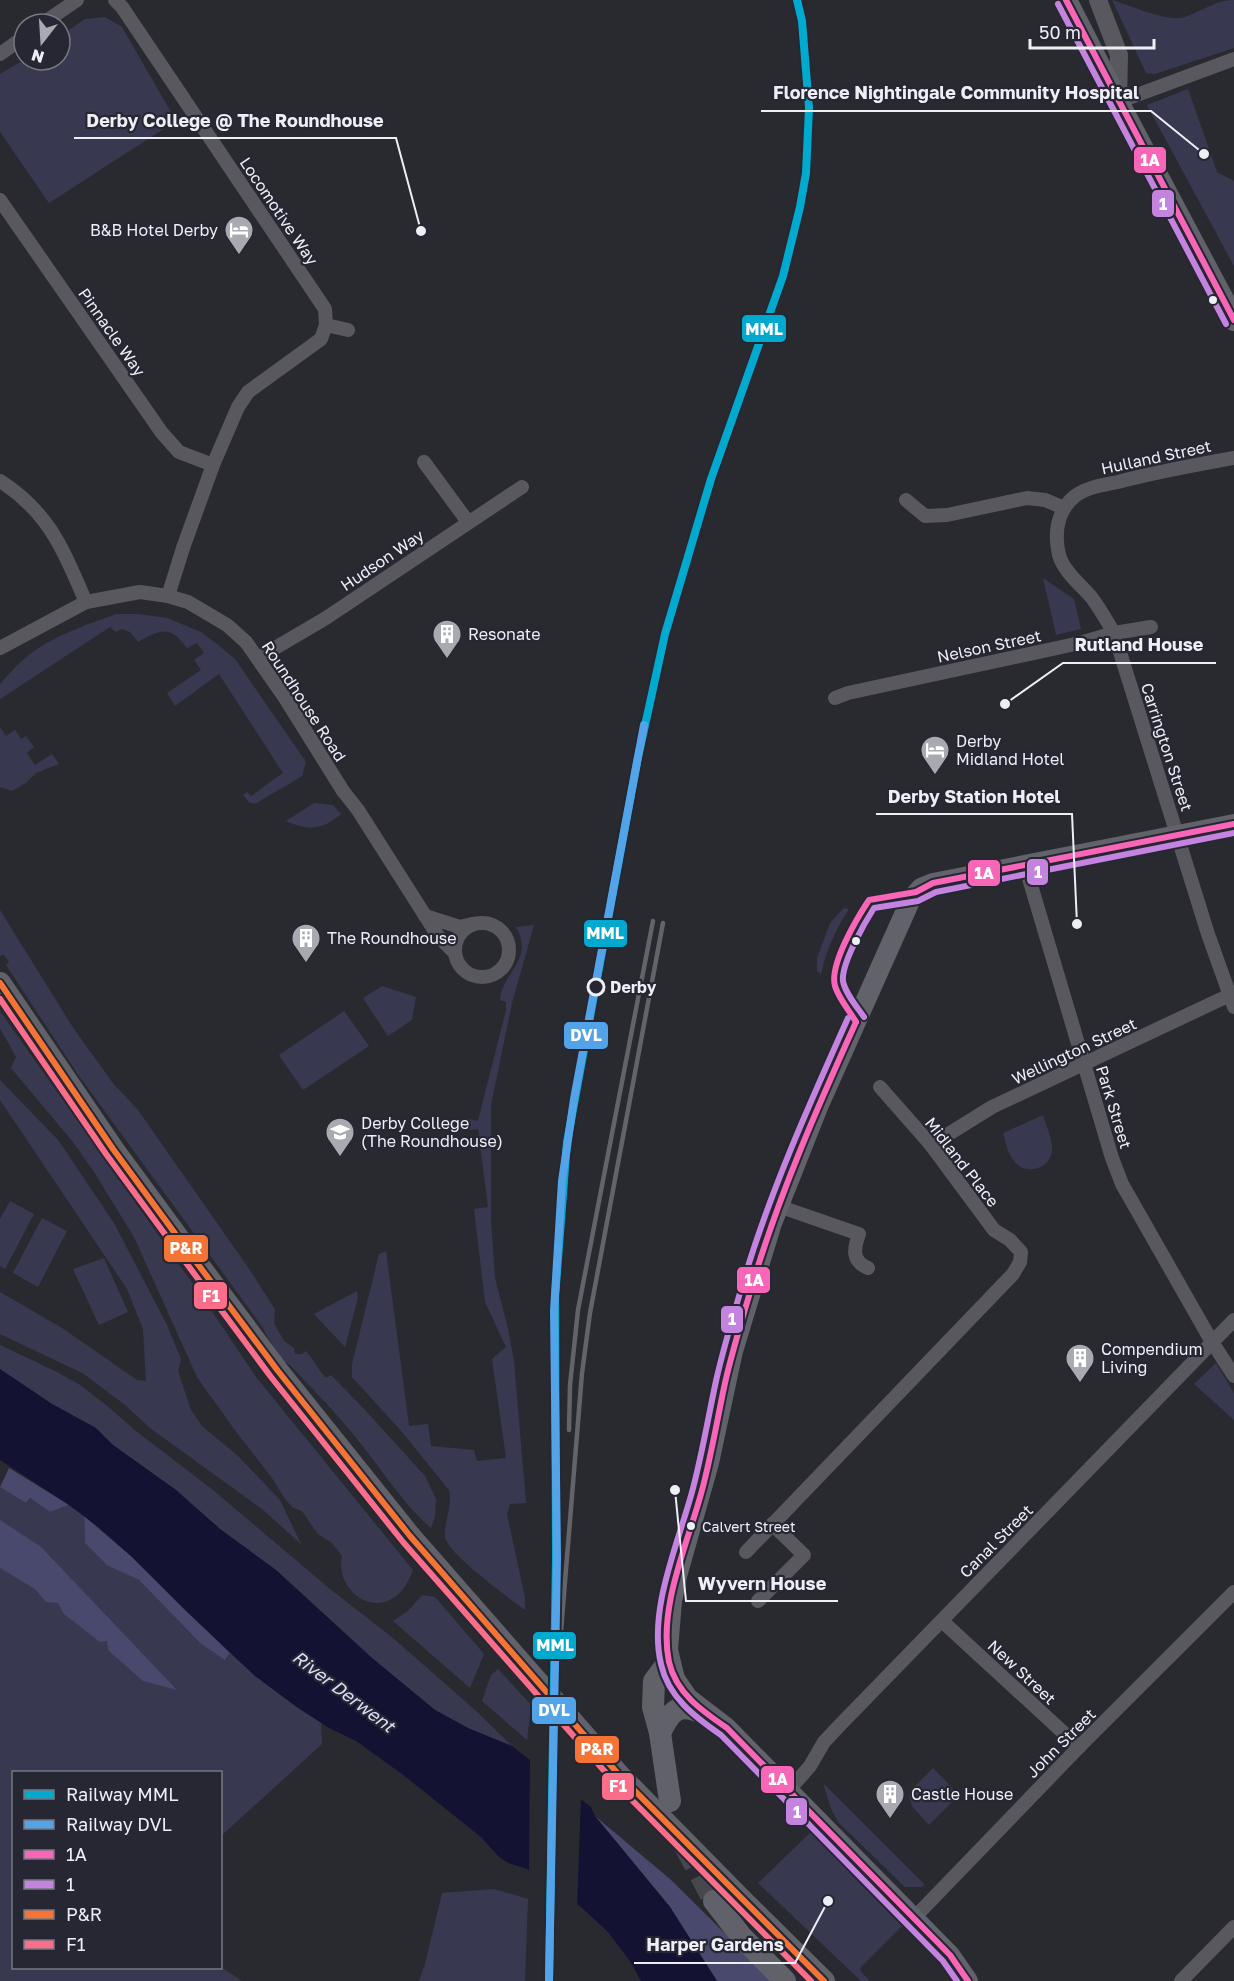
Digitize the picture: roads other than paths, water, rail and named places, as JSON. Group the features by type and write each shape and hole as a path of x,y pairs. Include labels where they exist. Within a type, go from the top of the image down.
{"main road":[{"path":"1066,0 1234,321"},
{"path":"968,1981 950,1955 789,1790 727,1728 688,1698 680,1688 669,1661 668,1639 677,1576 709,1462 733,1351 778,1206 818,1107 906,906 916,892 933,883 1234,825"},
{"path":"0,983 113,1149 185,1248 278,1371 410,1536 620,1776 824,1981"},
{"path":"669,1661 654,1681 653,1707 660,1733 670,1801"},
{"path":"660,1733 668,1716 674,1710 691,1707 708,1715"},
{"path":"714,1901 741,1936 785,1981"}],"street":[{"path":"60,12 77,0"},
{"name":"Locomotive Way","path":"115,0 122,7 325,309 326,325"},
{"path":"1098,0 1119,55 1118,102 1234,58"},
{"name":"Pinnacle Way","path":"0,200 162,433 179,452 213,465"},
{"path":"168,596 213,465 238,406 248,392 321,339 326,325 348,330"},
{"name":"Hulland Street","path":"1064,508 1086,489 1234,458"},
{"path":"424,462 468,522"},
{"path":"0,481 38,512 49,525 86,602"},
{"name":"Hudson Way","path":"258,658 326,618 522,487"},
{"path":"906,500 925,516 946,515 1027,498 1045,500 1064,508"},
{"name":"Carrington Street","path":"1064,508 1058,520 1059,555 1114,633 1208,934 1233,998"},
{"name":"Roundhouse Road","path":"0,648 86,602 140,592 188,602 227,625 246,642 258,658 438,936 455,953"},
{"name":"Nelson Street","path":"835,698 848,693 1080,643 1114,633 1151,627"},
{"name":"Park Street","path":"1025,865 1122,1184 1212,1342 1234,1376"},
{"path":"425,916 460,927 476,924 493,925 504,935 509,949 504,965 492,975 479,977 462,969 455,953 457,939 461,933 476,924"},
{"name":"Wellington Street","path":"931,1144 992,1107 1233,998"},
{"name":"Midland Place","path":"772,1524 1013,1274 1020,1262 1021,1252 1010,1240 994,1230 931,1144 880,1087"},
{"path":"778,1206 859,1234 854,1253 861,1266 868,1268"},
{"name":"Canal Street","path":"789,1790 810,1767 831,1733 1234,1320"},
{"path":"746,1552 772,1524 804,1555 758,1601"},
{"name":"John Street","path":"914,1918 1079,1747 1234,1592"},
{"name":"New Street","path":"942,1621 1079,1747"},
{"path":"1180,1981 1234,1927"}],"water":[{"name":"River Derwent","path":"0,1369 52,1404 96,1428 113,1445 176,1490 220,1529 276,1570 372,1658 435,1710 468,1728 512,1746 591,1807 595,1816 670,1907 717,1981 641,1981 630,1961 607,1931 581,1907 527,1869 508,1863 499,1857 481,1837 402,1774 356,1741 329,1728 298,1708 255,1676 97,1526 0,1460"}],"tunnel":[{"path":"685,1846 714,1901"}],"railway":[{"path":"569,1430 570,1385 578,1310 653,921"},
{"path":"553,1729 582,1373 590,1313 663,923"}],"rail line":[{"name":"MML","path":"549,1981 556,1558 555,1298 567,1142 637,762 665,634 711,479 783,276 800,207 806,173 809,108 802,21 797,0"},
{"name":"DVL","path":"549,1981 557,1558 554,1311 562,1181 574,1099 644,725"}],"place":[{"name":"Florence Nightingale Community Hospital","path":"1204,154"},
{"name":"Derby College @ The Roundhouse","path":"421,231"},
{"name":"B&B Hotel Derby","path":"239,256"},
{"name":"Resonate","path":"447,660"},
{"name":"Rutland House","path":"1005,704"},
{"name":"Derby Midland Hotel","path":"935,776"},
{"name":"Derby Station Hotel","path":"1077,924"},
{"name":"The Roundhouse","path":"306,964"},
{"name":"Derby","path":"596,987"},
{"name":"Derby College (The Roundhouse)","path":"340,1158"},
{"name":"Compendium Living","path":"1080,1384"},
{"name":"Wyvern House","path":"675,1490"},
{"name":"Calvert Street","path":"691,1526"},
{"name":"Castle House","path":"890,1820"},
{"name":"Harper Gardens","path":"828,1901"}]}
